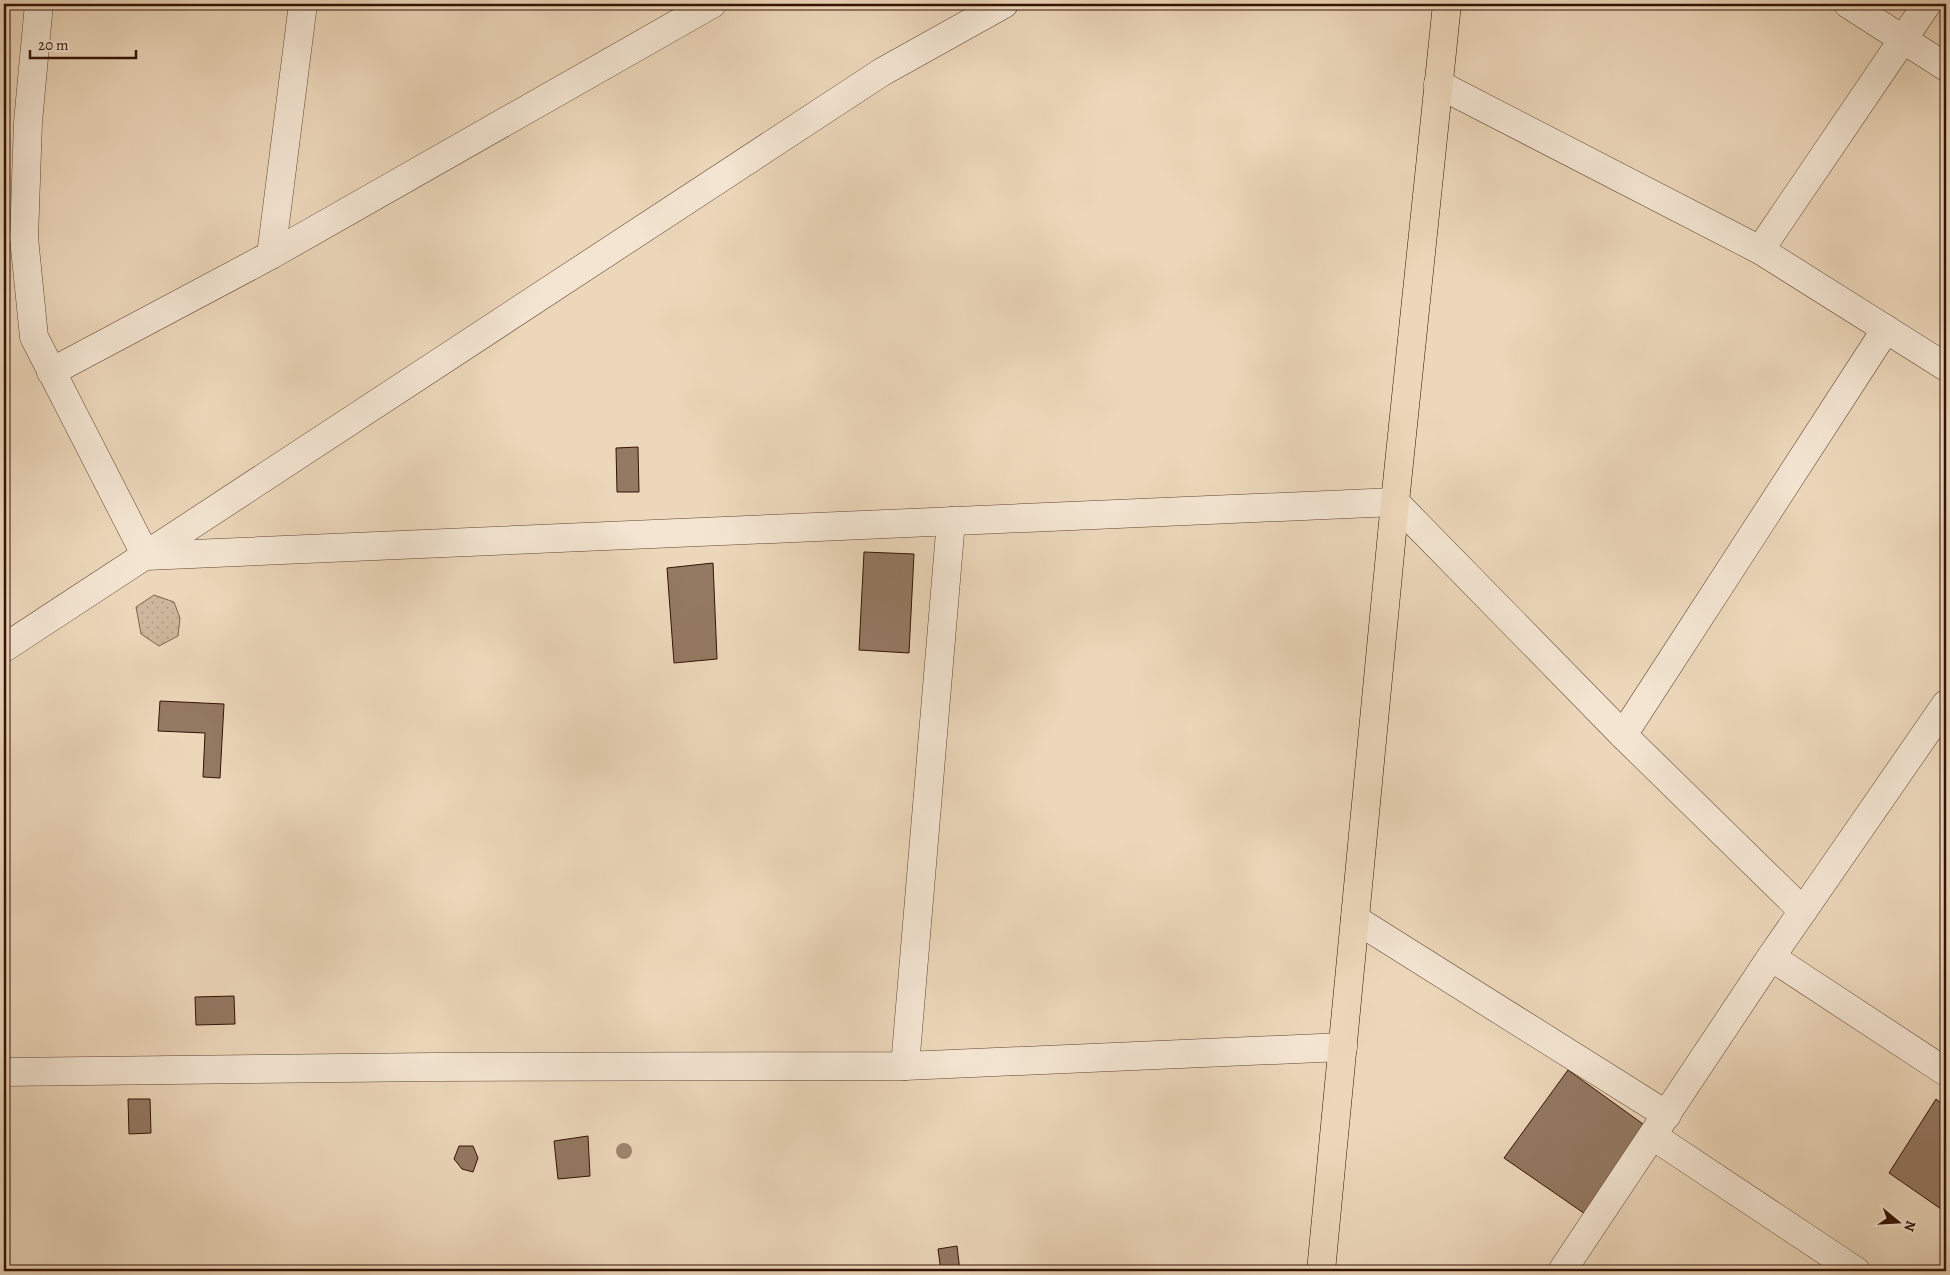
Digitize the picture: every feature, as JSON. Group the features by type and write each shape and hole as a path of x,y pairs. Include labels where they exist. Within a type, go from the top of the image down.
{"main road":[{"path":"1321,1271 1395,502 1447,4"}],"street":[{"path":"39,4 28,122 24,238 34,337 146,556"},
{"path":"271,255 303,4"},
{"path":"51,372 271,255 712,4"},
{"path":"4,648 882,72 1004,4"},
{"path":"1848,4 1946,67"},
{"path":"1760,250 1927,4"},
{"path":"1438,84 1760,250 1946,366"},
{"path":"1623,735 1886,329"},
{"path":"146,556 1395,502 1623,735 1803,911"},
{"path":"905,1066 951,521"},
{"path":"1562,1271 1771,957 1946,704"},
{"path":"1355,919 1660,1125 1856,1271"},
{"path":"1771,957 1946,1072"},
{"path":"4,1072 433,1067 905,1066 1343,1047"}],"shaded area":[{"path":"154,595 174,602 180,618 178,636 159,646 141,634 136,607"}],"building":[{"path":"638,447 639,492 617,492 616,448"},
{"path":"864,552 914,554 909,653 859,650"},
{"path":"713,563 717,659 674,663 667,568"},
{"path":"160,701 224,704 220,778 203,777 205,733 158,731"},
{"path":"234,996 235,1024 196,1025 195,997"},
{"path":"1568,1070 1643,1124 1588,1216 1504,1158"},
{"path":"128,1099 150,1099 151,1133 129,1134"},
{"path":"1936,1099 1946,1107 1946,1175 1944,1179 1946,1180 1946,1201 1941,1209 1889,1173"},
{"path":"588,1136 590,1176 558,1179 554,1141"},
{"path":"459,1146 473,1146 478,1158 473,1172 462,1169 454,1159"},
{"path":"957,1246 960,1271 941,1271 938,1249"}]}
